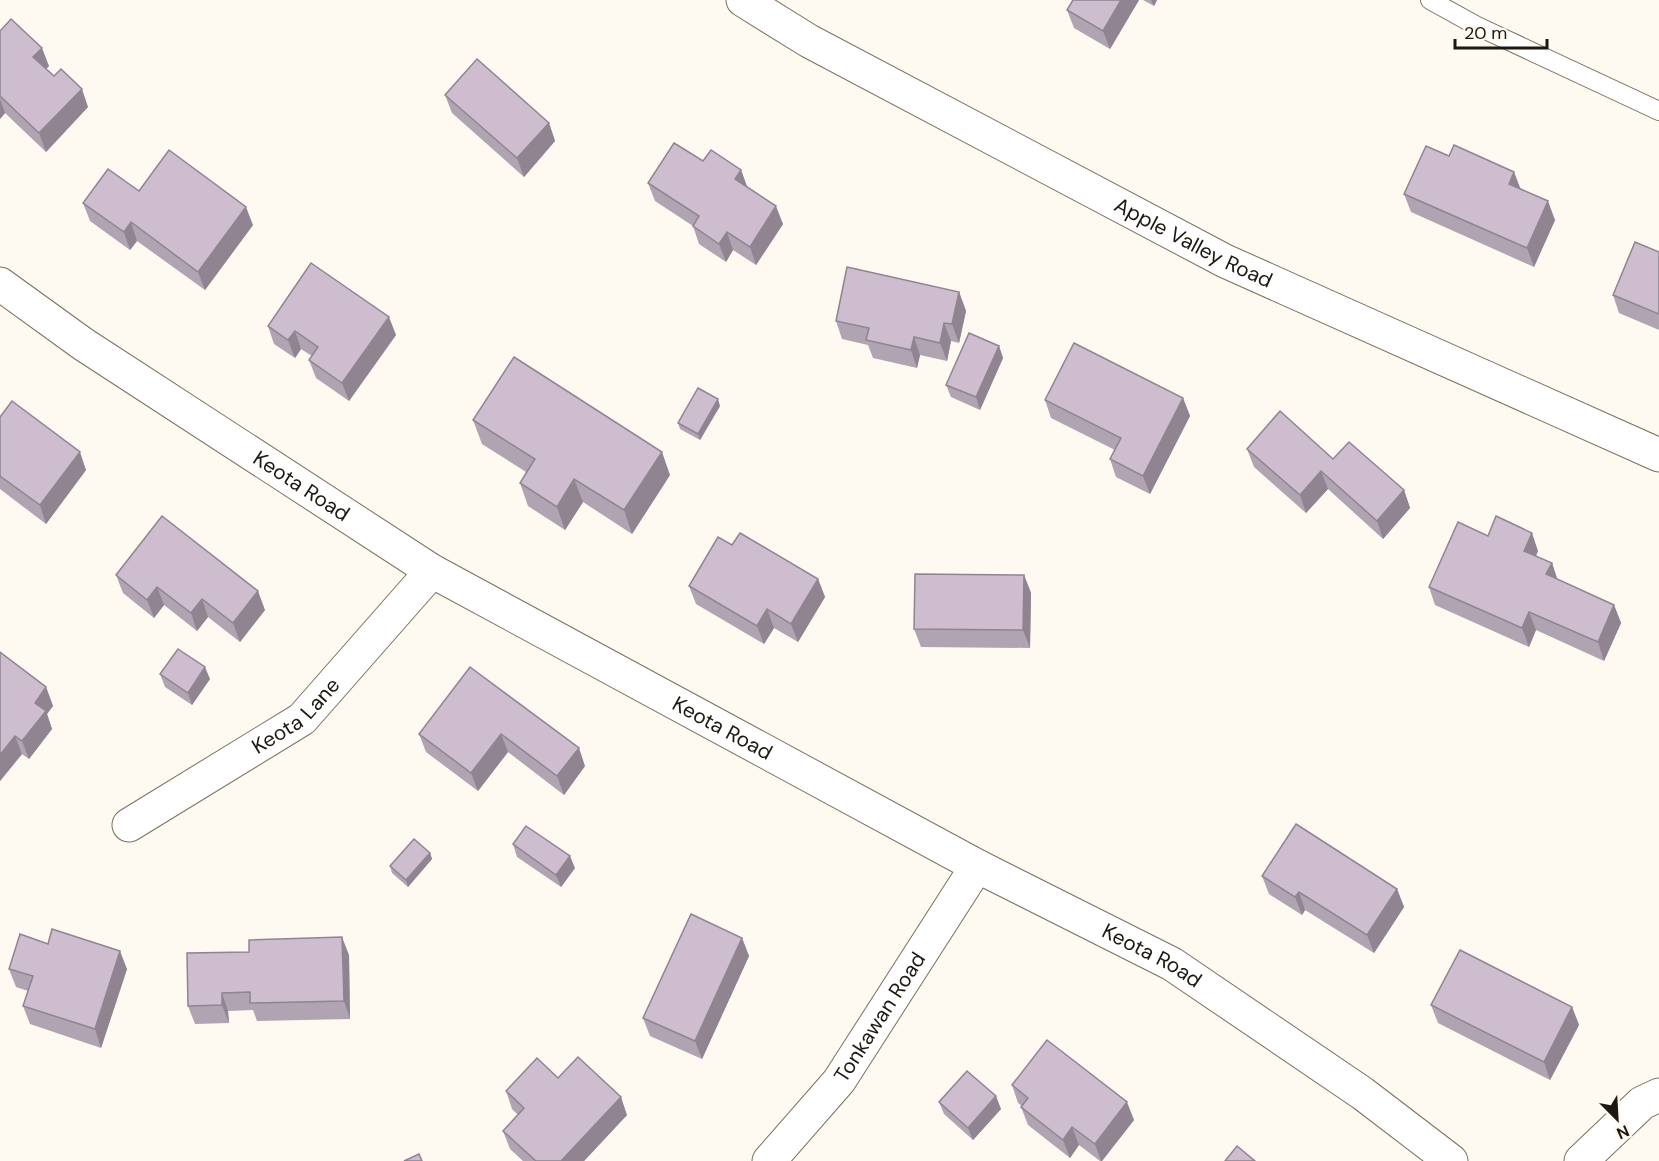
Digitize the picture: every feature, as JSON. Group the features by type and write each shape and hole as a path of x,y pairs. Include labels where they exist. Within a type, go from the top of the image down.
{"street":[{"name":"Apple Valley Road","path":"743,0 809,40 1225,261 1659,455"},
{"name":"Keota Road","path":"0,284 83,344 432,571 977,866 1172,964 1362,1093 1451,1161"},
{"name":"Keota Lane","path":"129,825 302,718 432,571"},
{"name":"Tonkawan Road","path":"769,1161 839,1081 977,866"},
{"path":"1581,1161 1642,1103 1659,1095"}],"lane":[{"path":"1430,0 1478,26 1659,111"}],"building":[{"path":"1073,0 1121,0 1103,31 1067,10"},
{"path":"11,19 42,48 33,57 54,76 61,69 82,89 39,133 0,96 0,31"},
{"path":"477,59 549,123 517,158 445,95"},
{"path":"674,143 703,161 711,150 741,170 735,179 776,206 750,247 727,232 719,244 693,226 699,216 648,183"},
{"path":"1454,145 1514,172 1509,184 1548,201 1527,248 1404,194 1426,146 1449,156"},
{"path":"169,150 246,207 198,272 131,222 124,232 83,203 108,169 139,191"},
{"path":"1635,242 1659,252 1659,314 1613,295"},
{"path":"311,263 389,317 342,383 309,360 318,347 295,331 288,340 268,326"},
{"path":"847,267 959,292 952,324 944,323 940,343 914,337 911,350 866,340 869,328 836,321"},
{"path":"969,333 999,346 976,397 946,385"},
{"path":"1074,343 1183,398 1143,476 1110,459 1121,438 1045,400"},
{"path":"514,357 662,452 624,510 574,479 557,507 520,483 535,459 473,420"},
{"path":"698,388 718,399 698,434 678,423"},
{"path":"12,401 80,452 40,505 0,476 0,417"},
{"path":"1280,411 1333,459 1349,442 1404,490 1377,521 1321,471 1300,495 1247,449"},
{"path":"162,516 258,591 233,623 202,599 191,613 157,587 147,600 116,575"},
{"path":"1496,516 1532,533 1524,551 1552,563 1546,574 1614,605 1598,642 1529,612 1522,628 1429,587 1458,522 1488,536"},
{"path":"740,533 818,579 791,624 767,609 757,626 689,586 718,537 732,545"},
{"path":"915,574 1024,575 1023,630 914,629"},
{"path":"178,649 205,667 188,693 160,674"},
{"path":"0,652 46,687 35,703 46,711 22,741 15,736 0,755"},
{"path":"470,667 579,748 557,776 501,734 471,773 419,734"},
{"path":"1296,824 1397,889 1367,935 1299,892 1295,897 1262,876"},
{"path":"526,826 570,856 556,875 513,844"},
{"path":"414,839 430,853 406,880 390,866"},
{"path":"691,914 742,938 695,1041 643,1018"},
{"path":"52,929 120,951 95,1029 23,1006 33,976 9,969 20,934 48,944"},
{"path":"342,937 344,1001 250,1003 250,992 222,993 222,1005 188,1006 187,953 249,952 249,940"},
{"path":"1460,950 1572,1007 1544,1062 1431,1005"},
{"path":"1047,1040 1127,1102 1095,1144 1072,1127 1063,1140 1021,1107 1028,1098 1012,1085"},
{"path":"578,1057 621,1097 561,1161 536,1161 503,1131 524,1108 506,1091 537,1058 558,1078"},
{"path":"967,1071 996,1096 968,1128 939,1102"},
{"path":"1237,1146 1255,1161 1225,1161"},
{"path":"419,1154 422,1161 404,1161"}]}
